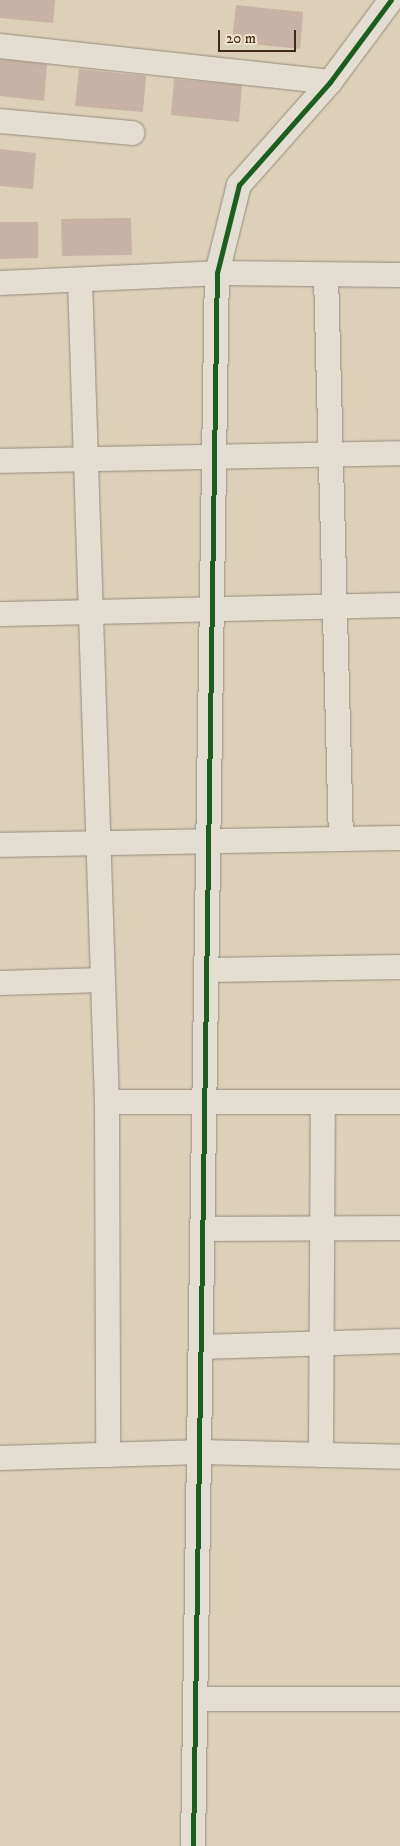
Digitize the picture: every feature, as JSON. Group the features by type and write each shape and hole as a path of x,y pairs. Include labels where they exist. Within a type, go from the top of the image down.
{"street":[{"path":"193,1846 203,1346 217,273 239,185 330,82 391,0"},
{"path":"0,46 330,82"},
{"path":"0,121 132,133"},
{"path":"0,283 217,273 400,275"},
{"path":"326,275 341,838"},
{"path":"80,280 107,1102 108,1455"},
{"path":"0,461 400,453"},
{"path":"0,614 335,609 400,605"},
{"path":"0,845 400,838"},
{"path":"208,970 400,967"},
{"path":"0,983 103,980"},
{"path":"107,1102 400,1102"},
{"path":"321,1454 323,1102"},
{"path":"204,1229 322,1226 400,1228"},
{"path":"203,1346 400,1342"},
{"path":"0,1458 201,1452 400,1457"},
{"path":"196,1699 400,1699"}],"building":[{"path":"0,0 55,0 53,23 0,18"},
{"path":"236,5 303,12 300,49 232,42"},
{"path":"0,59 47,64 44,101 0,96"},
{"path":"79,69 146,76 143,112 75,106"},
{"path":"174,79 242,85 239,122 171,115"},
{"path":"0,149 36,153 33,189 0,186"},
{"path":"131,218 132,255 62,256 61,219"},
{"path":"0,222 38,222 38,258 0,259"}],"cycle path":[{"path":"193,1846 217,273 239,185 330,82 391,0"}]}
